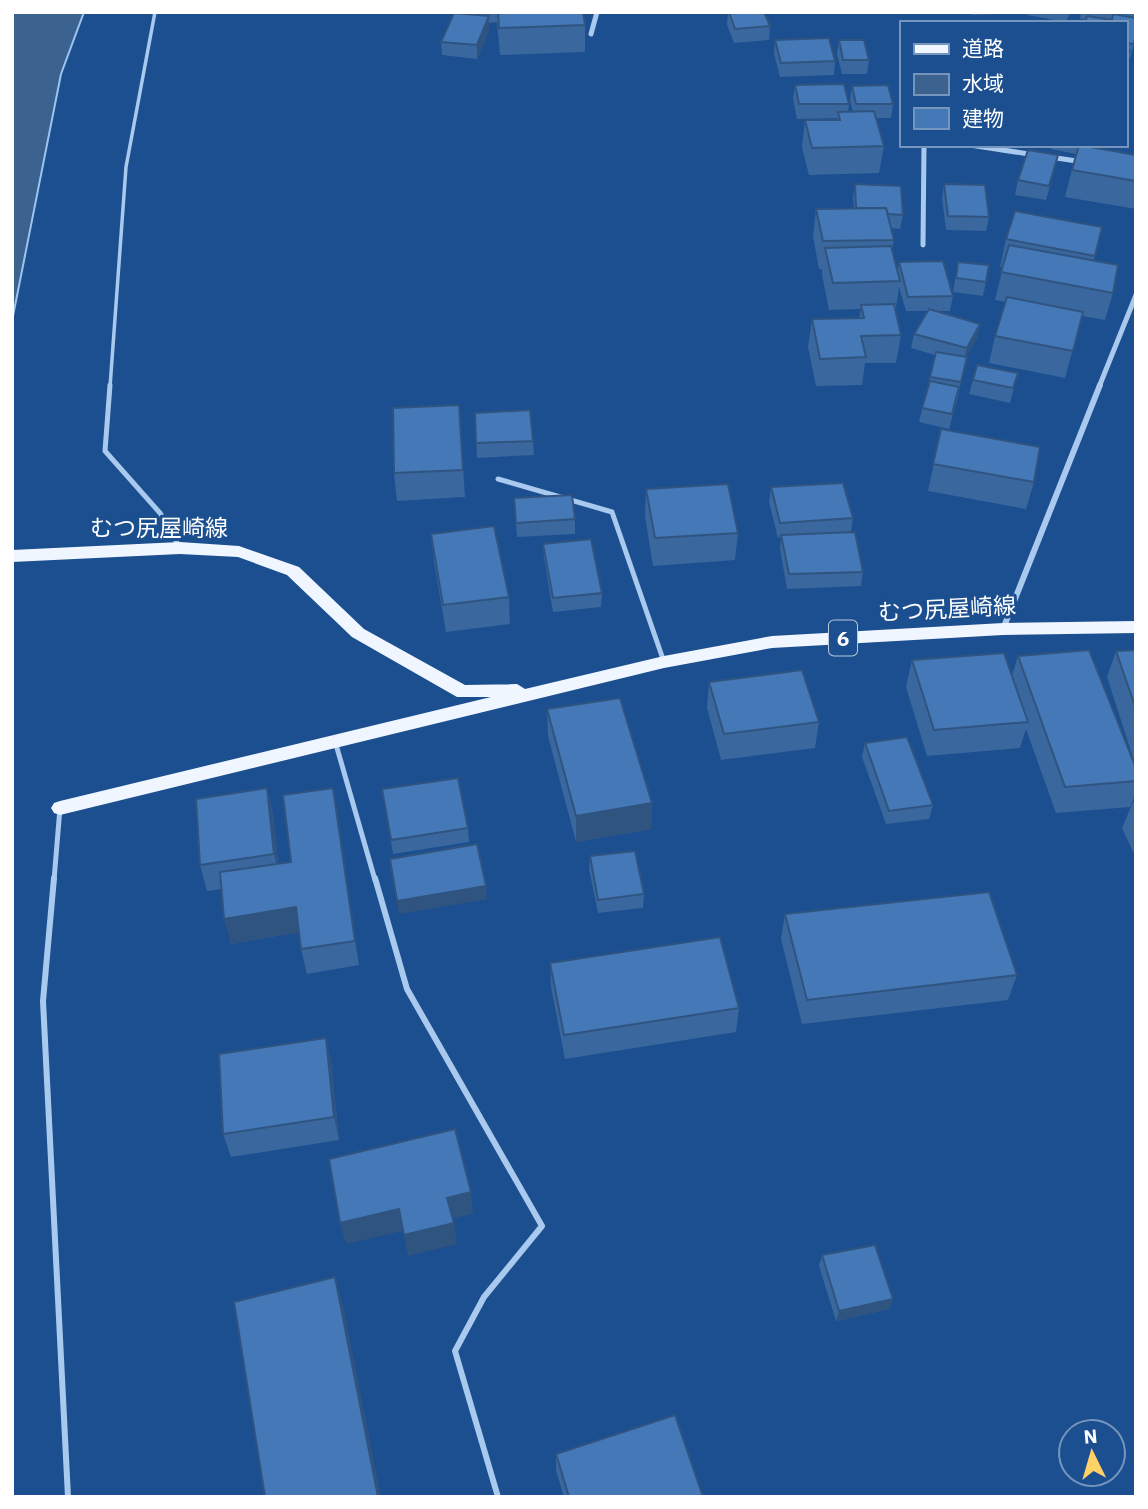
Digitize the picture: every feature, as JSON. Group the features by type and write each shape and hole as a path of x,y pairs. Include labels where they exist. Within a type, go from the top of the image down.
{"main road":[{"name":"むつ尻屋崎線","path":"12,556 180,548 239,552 293,571 358,633 463,692 556,689"},
{"name":"むつ尻屋崎線","path":"60,808 664,662 772,642 1003,629 1136,627"}],"street":[{"path":"591,34 597,12"},
{"path":"923,246 925,147"},
{"path":"983,147 1086,163"},
{"path":"1003,629 1136,295"}],"lane":[{"path":"155,12 126,167 105,451 160,513 180,548"},
{"path":"498,480 612,512 664,662"},
{"path":"335,741 407,989 542,1226 484,1297 455,1350 498,1497"},
{"path":"60,808 43,1001 68,1497"}],"water":[{"path":"12,12 84,12 61,74 12,321"}],"building":[{"path":"498,12 583,12 585,25 499,28"},
{"path":"729,12 764,12 770,26 735,29"},
{"path":"454,13 489,16 477,45 441,42"},
{"path":"1113,14 1136,18 1134,44 1127,43 1127,21 1086,21 1087,16 1112,20"},
{"path":"829,38 835,61 781,63 775,40"},
{"path":"839,40 864,40 869,60 843,60"},
{"path":"844,84 849,104 799,104 795,85"},
{"path":"888,85 893,104 856,104 852,86"},
{"path":"874,111 884,146 812,148 805,120 840,120 838,112"},
{"path":"1078,147 1136,155 1136,181 1072,170"},
{"path":"1028,150 1058,155 1049,186 1018,180"},
{"path":"855,184 901,186 903,215 888,214 886,208 856,208"},
{"path":"944,184 985,185 989,217 948,216"},
{"path":"886,208 894,240 823,241 816,209"},
{"path":"1015,211 1102,227 1095,256 1006,239"},
{"path":"1009,245 1118,265 1113,293 1001,272"},
{"path":"891,246 900,281 833,283 825,248"},
{"path":"943,261 953,296 908,297 899,262"},
{"path":"958,262 989,265 986,282 956,278"},
{"path":"1007,297 1083,312 1073,351 995,336"},
{"path":"894,304 901,335 861,336 866,357 820,359 812,319 864,318 861,305"},
{"path":"929,309 980,324 967,348 914,334"},
{"path":"936,352 967,357 961,382 930,377"},
{"path":"977,365 1018,373 1013,388 973,380"},
{"path":"930,381 959,387 952,414 922,408"},
{"path":"459,405 463,470 394,473 393,408"},
{"path":"530,410 533,441 476,443 475,413"},
{"path":"941,429 1040,447 1034,482 933,464"},
{"path":"843,483 853,518 780,523 771,487"},
{"path":"728,484 738,533 655,538 646,489"},
{"path":"572,495 575,519 516,523 514,498"},
{"path":"494,526 509,597 443,605 431,534"},
{"path":"855,532 863,572 789,574 781,535"},
{"path":"591,539 602,593 553,598 543,544"},
{"path":"1089,650 1136,768 1136,781 1065,787 1018,656"},
{"path":"1136,650 1136,709 1116,651"},
{"path":"1004,653 1028,722 934,730 912,660"},
{"path":"802,670 819,722 724,734 709,682"},
{"path":"620,698 652,803 576,816 547,709"},
{"path":"907,737 933,805 889,811 865,743"},
{"path":"458,778 468,828 391,840 382,789"},
{"path":"267,788 274,854 200,865 196,799"},
{"path":"333,788 355,941 301,949 296,907 224,919 220,872 291,862 283,795"},
{"path":"477,844 486,886 397,901 390,859"},
{"path":"635,851 644,894 598,900 590,856"},
{"path":"989,892 1017,975 807,1000 785,914"},
{"path":"720,937 739,1008 564,1035 550,963"},
{"path":"326,1038 334,1117 223,1134 219,1054"},
{"path":"455,1129 471,1192 447,1198 454,1223 404,1235 399,1209 340,1223 329,1159"},
{"path":"875,1245 893,1299 839,1311 822,1255"},
{"path":"335,1277 378,1497 265,1497 234,1302"},
{"path":"675,1415 703,1497 569,1497 556,1454"}]}
